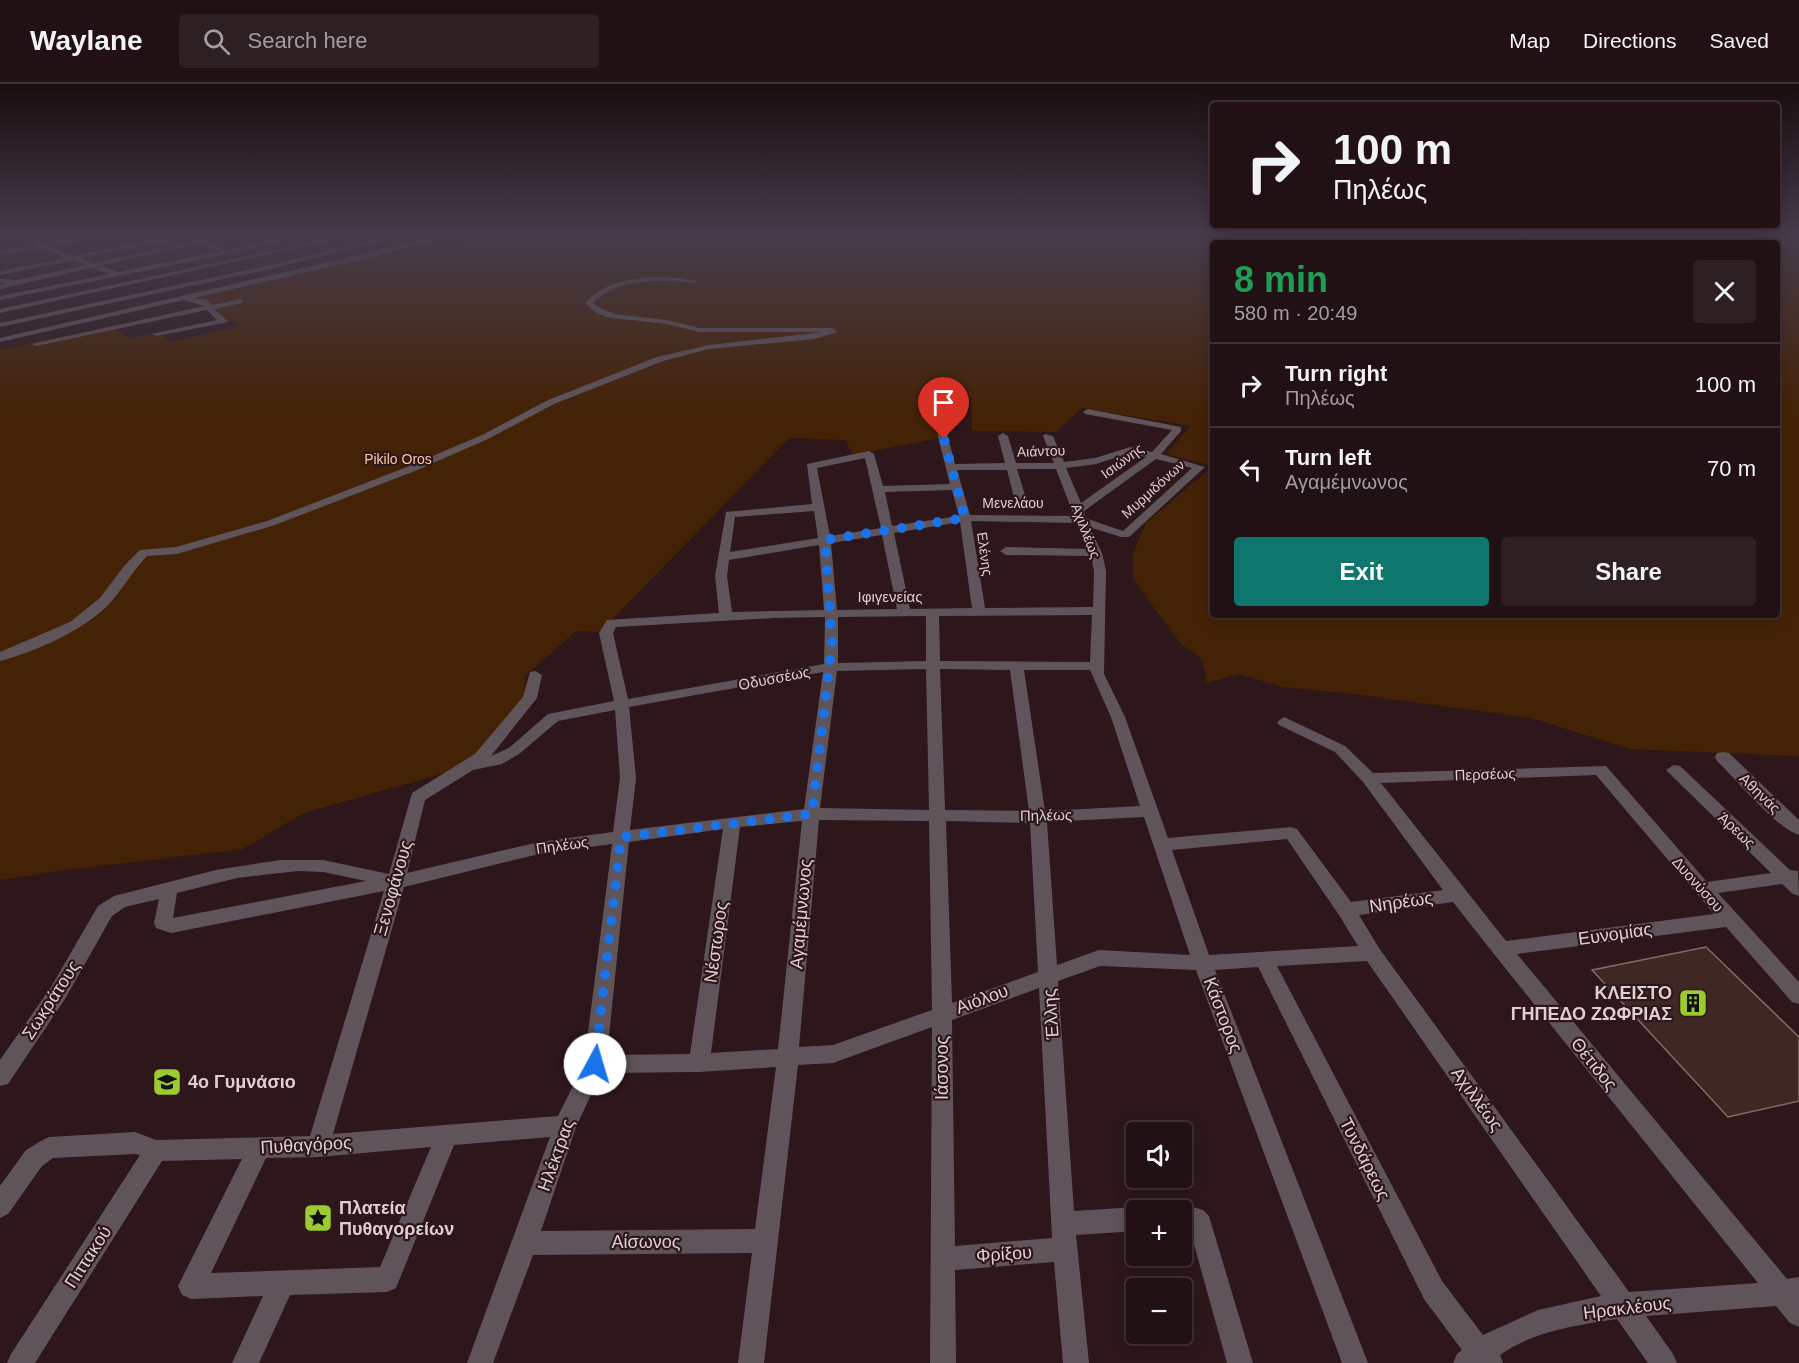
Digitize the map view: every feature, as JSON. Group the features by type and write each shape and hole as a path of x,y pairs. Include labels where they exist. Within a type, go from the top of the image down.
{"street":[{"path":"0,298 16,295"},
{"path":"28,295 110,328"},
{"path":"0,311 82,295"},
{"path":"0,325 140,295"},
{"path":"156,334 224,321 205,302 175,295"},
{"path":"0,340 199,295"},
{"path":"0,657 75,625 105,601 128,569 144,553 196,545 271,523 485,438 551,402 669,356 709,347 815,337 833,332 833,330 823,328 785,331 699,330 667,322 614,316 599,311 589,303 597,295"},
{"path":"145,329 239,301"},
{"path":"36,344 211,310"},
{"name":"Ελένης","path":"941,393 943,436 965,518 979,612"},
{"name":"Ισιώνης","path":"1079,515 1155,455 1178,429 1088,412"},
{"path":"1003,436 1022,505"},
{"name":"Αχιλλέως","path":"1048,436 1095,552 1100,571 1097,666"},
{"name":"Αιάντου","path":"951,467 1061,466 1096,461 1130,450 1155,455"},
{"name":"Αγαμέμνωνος","path":"751,1363 788,1058 812,814 831,667 825,540 811,466 869,454 879,489"},
{"name":"Μυρμιδόνων","path":"1125,535 1200,467 1155,455"},
{"path":"904,613 879,489 956,487"},
{"path":"726,616 721,576 730,514 819,507"},
{"name":"Μενελάου","path":"723,557 965,518 1056,518 1079,515 1125,535"},
{"path":"1006,551 1095,552"},
{"name":"Ιφιγενείας","path":"612,623 830,613 1097,611"},
{"name":"Ιάσονος","path":"932,613 942,1014 943,1363"},
{"name":"Ηλέκτρας","path":"480,1363 525,1243 565,1126 595,1064 628,778 628,750 623,706 606,633 612,623"},
{"name":"Έλλης","path":"1016,665 1038,817 1063,1224 1076,1363"},
{"name":"Οδυσσέως","path":"469,766 496,760 514,751 553,717 831,667 1097,666"},
{"name":"Κάστορος","path":"1097,666 1097,674 1118,717 1203,963 1355,1363"},
{"name":"Ξενοφάνους","path":"318,1146 396,882 418,797 481,758 530,698 535,675"},
{"name":"Θέτιδος","path":"1284,722 1340,748 1369,778 1501,949 1790,1291 1799,1314"},
{"name":"Αθηνάς","path":"1723,757 1774,808 1799,828"},
{"name":"Περσέως","path":"1369,778 1600,770"},
{"name":"Δυονύσου","path":"1600,770 1799,996"},
{"name":"Άρεως","path":"1674,770 1795,880"},
{"name":"Πηλέως","path":"164,891 169,896 163,923 171,926 396,882 539,848 732,822 812,814 1038,817 1149,811"},
{"name":"Νέστωρος","path":"699,1063 732,822"},
{"name":"Αχιλλέως","path":"1162,845 1291,833 1346,910 1372,953 1625,1305 1664,1363"},
{"path":"164,891 186,884 271,867 312,865 396,882"},
{"path":"1703,889 1795,880"},
{"name":"Σωκράτους","path":"0,1077 58,993 105,911 120,901 164,891"},
{"name":"Νηρέως","path":"1346,910 1457,894"},
{"name":"Ευνομίας","path":"1501,949 1729,919"},
{"name":"Αιόλου","path":"595,1064 699,1063 833,1054 1099,957 1203,963 1372,953"},
{"name":"Τυνδάρεως","path":"1264,959 1433,1290 1479,1359"},
{"name":"Πυθαγόρος","path":"0,1206 34,1158 49,1148 135,1143 156,1150 318,1146 565,1126"},
{"path":"259,1148 191,1286 387,1280 447,1135"},
{"name":"Πιττακού","path":"20,1363 156,1150"},
{"path":"1192,1217 1196,1218 1200,1224 1240,1363"},
{"path":"1063,1224 1126,1220"},
{"name":"Αίσωνος","path":"525,1243 766,1241"},
{"name":"Φρίξου","path":"941,1259 1066,1249"},
{"path":"245,1363 283,1283"},
{"name":"Ηρακλέους","path":"1479,1359 1502,1336 1538,1321 1625,1305 1790,1291"}],"green space":[{"name":"Pikilo Oros","path":"204,295 1210,295 1210,465 1166,454 1191,426 1082,408 1056,432 972,431 971,397 947,396 945,437 853,455 845,440 789,438 600,632 576,631 525,676 525,696 477,757 459,769 304,813 243,849 0,880 0,350 111,326 129,339 160,332 171,342 242,326 234,320 226,321 216,313 208,301 189,298"},
{"name":"Pikilo Oros","path":"1780,295 1799,295 1799,756 1629,749 1532,718 1346,693 1283,687 1238,674 1207,683 1202,659 1181,644 1133,577 1133,553 1146,523 1210,469 1210,618 1780,618"}],"building":[{"name":"ΚΛΕΙΣΤΟ ΓΗΠΕΔΟ ΖΩΦΡΙΑΣ","path":"1706,947 1799,1037 1799,1101 1728,1117 1592,970"}],"place":[{"name":"ΚΛΕΙΣΤΟ ΓΗΠΕΔΟ ΖΩΦΡΙΑΣ","path":"1693,1003"},
{"name":"4ο Γυμνάσιο","path":"167,1082"},
{"name":"Πλατεία Πυθαγορείων","path":"318,1218"}],"route":[{"path":"595,1064 621,837 812,814 831,667 832,625 825,540 965,518 944,439"}]}
